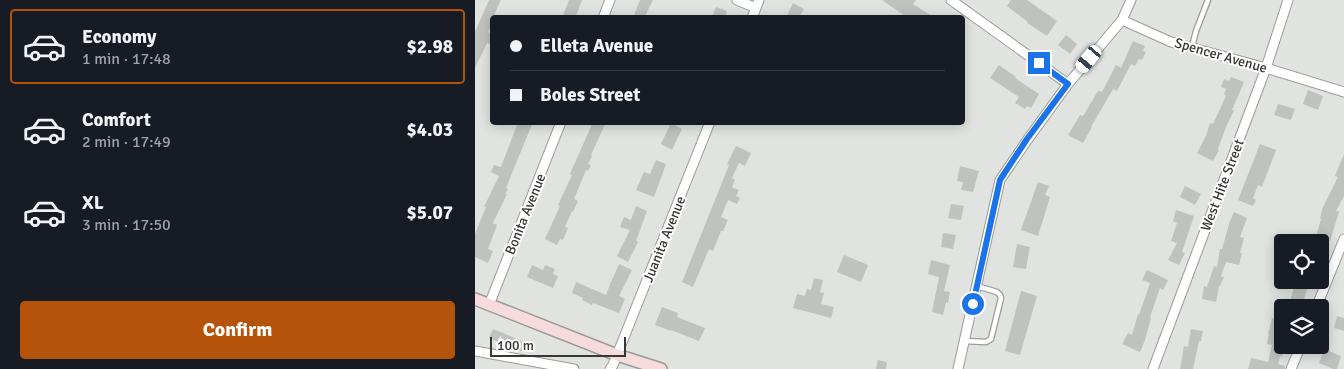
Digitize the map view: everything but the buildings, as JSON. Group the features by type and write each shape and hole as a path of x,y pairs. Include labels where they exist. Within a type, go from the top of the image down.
{"main road":[{"path":"475,299 617,356 661,369"}],"street":[{"path":"604,15 610,0"},
{"path":"737,0 757,4"},
{"path":"951,0 1068,84"},
{"path":"958,369 1000,180 1027,139 1068,84 1122,20 1131,0"},
{"name":"West Hite Street","path":"1153,369 1266,68 1288,0"},
{"name":"Spencer Avenue","path":"1122,20 1171,42 1344,92"},
{"name":"Bonita Avenue","path":"489,305 560,125"},
{"name":"Juanita Avenue","path":"610,369 617,356 709,125"},
{"path":"1320,299 1344,239"},
{"path":"475,351 549,367 574,369"},
{"path":"1291,369 1297,354"}],"lane":[{"path":"1192,47 1208,0"},
{"path":"964,341 986,342 991,339 1001,298 1001,295 997,292 977,286"}],"route":[{"path":"973,304 1000,180 1027,139 1068,84 1039,63"}]}
